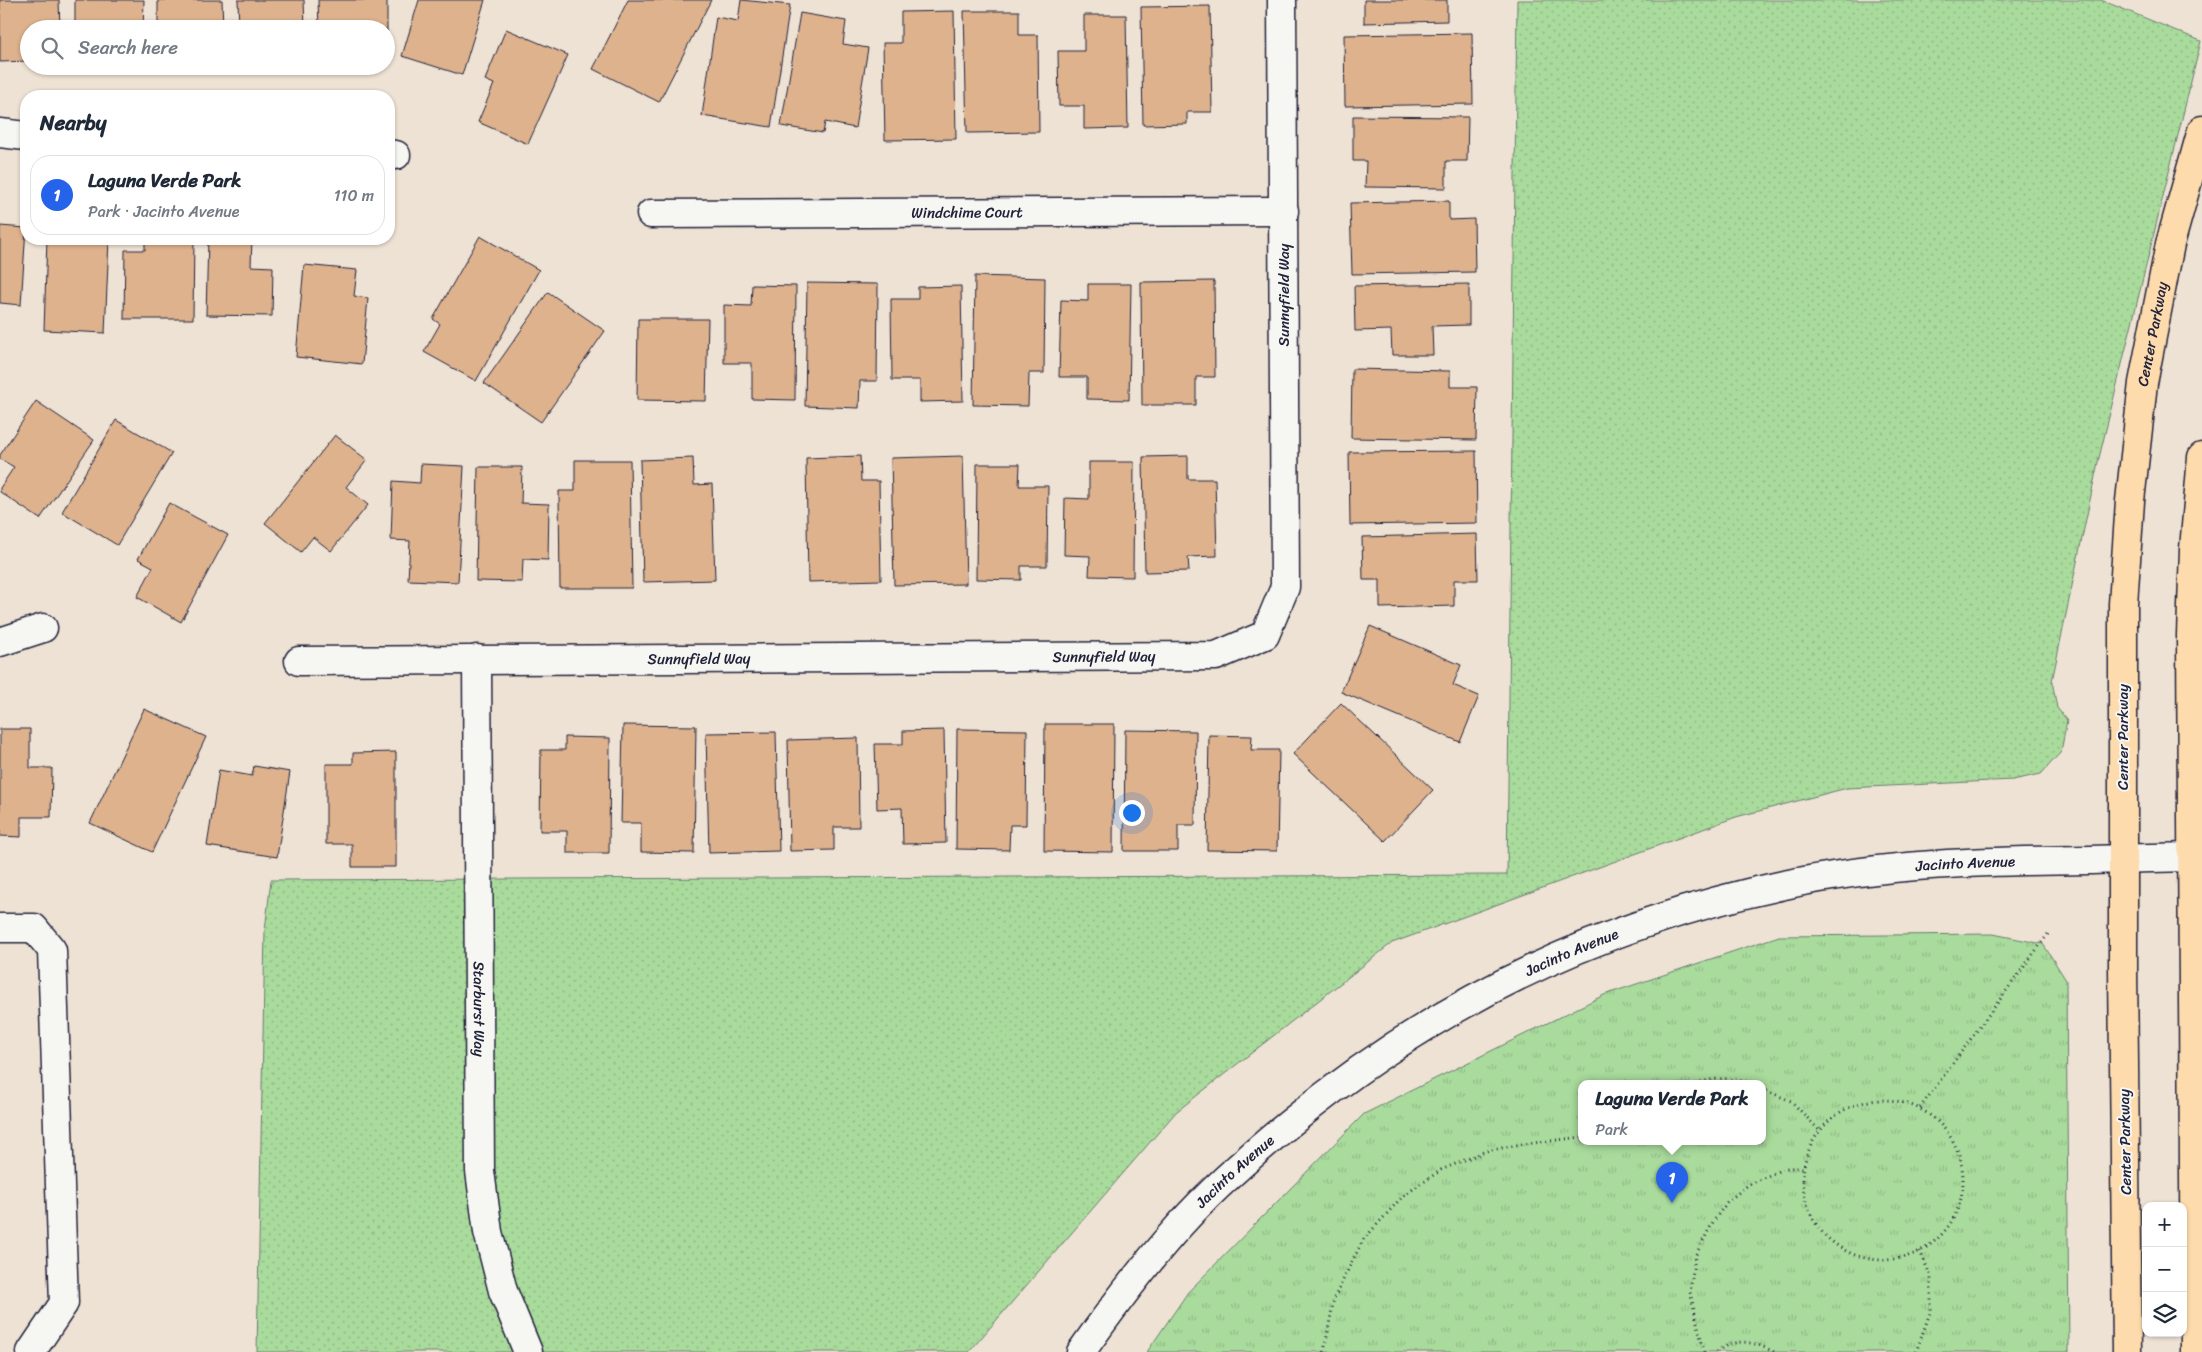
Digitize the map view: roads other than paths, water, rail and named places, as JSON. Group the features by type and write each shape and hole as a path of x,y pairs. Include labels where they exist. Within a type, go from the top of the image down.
{"main road":[{"name":"Center Parkway","path":"2127,1352 2123,604 2130,501 2142,382 2170,244 2202,130"},
{"path":"2195,1352 2197,857 2191,635 2194,548 2202,457"}],"street":[{"name":"Sunnyfield Way","path":"299,661 1216,656 1265,635 1285,587 1282,0"},
{"path":"0,133 20,135"},
{"name":"Windchime Court","path":"651,214 1284,210"},
{"path":"0,642 43,628"},
{"name":"Starburst Way","path":"477,659 480,1171 488,1232 503,1291 528,1352"},
{"name":"Jacinto Avenue","path":"1081,1352 1118,1298 1182,1223 1252,1154 1327,1092 1392,1046 1490,988 1597,940 1691,908 1785,884 1892,868 1996,862 2197,857"},
{"path":"0,928 34,928 52,950 64,1303 31,1352"}],"place":[{"name":"Laguna Verde Park","path":"1672,1203"}]}
